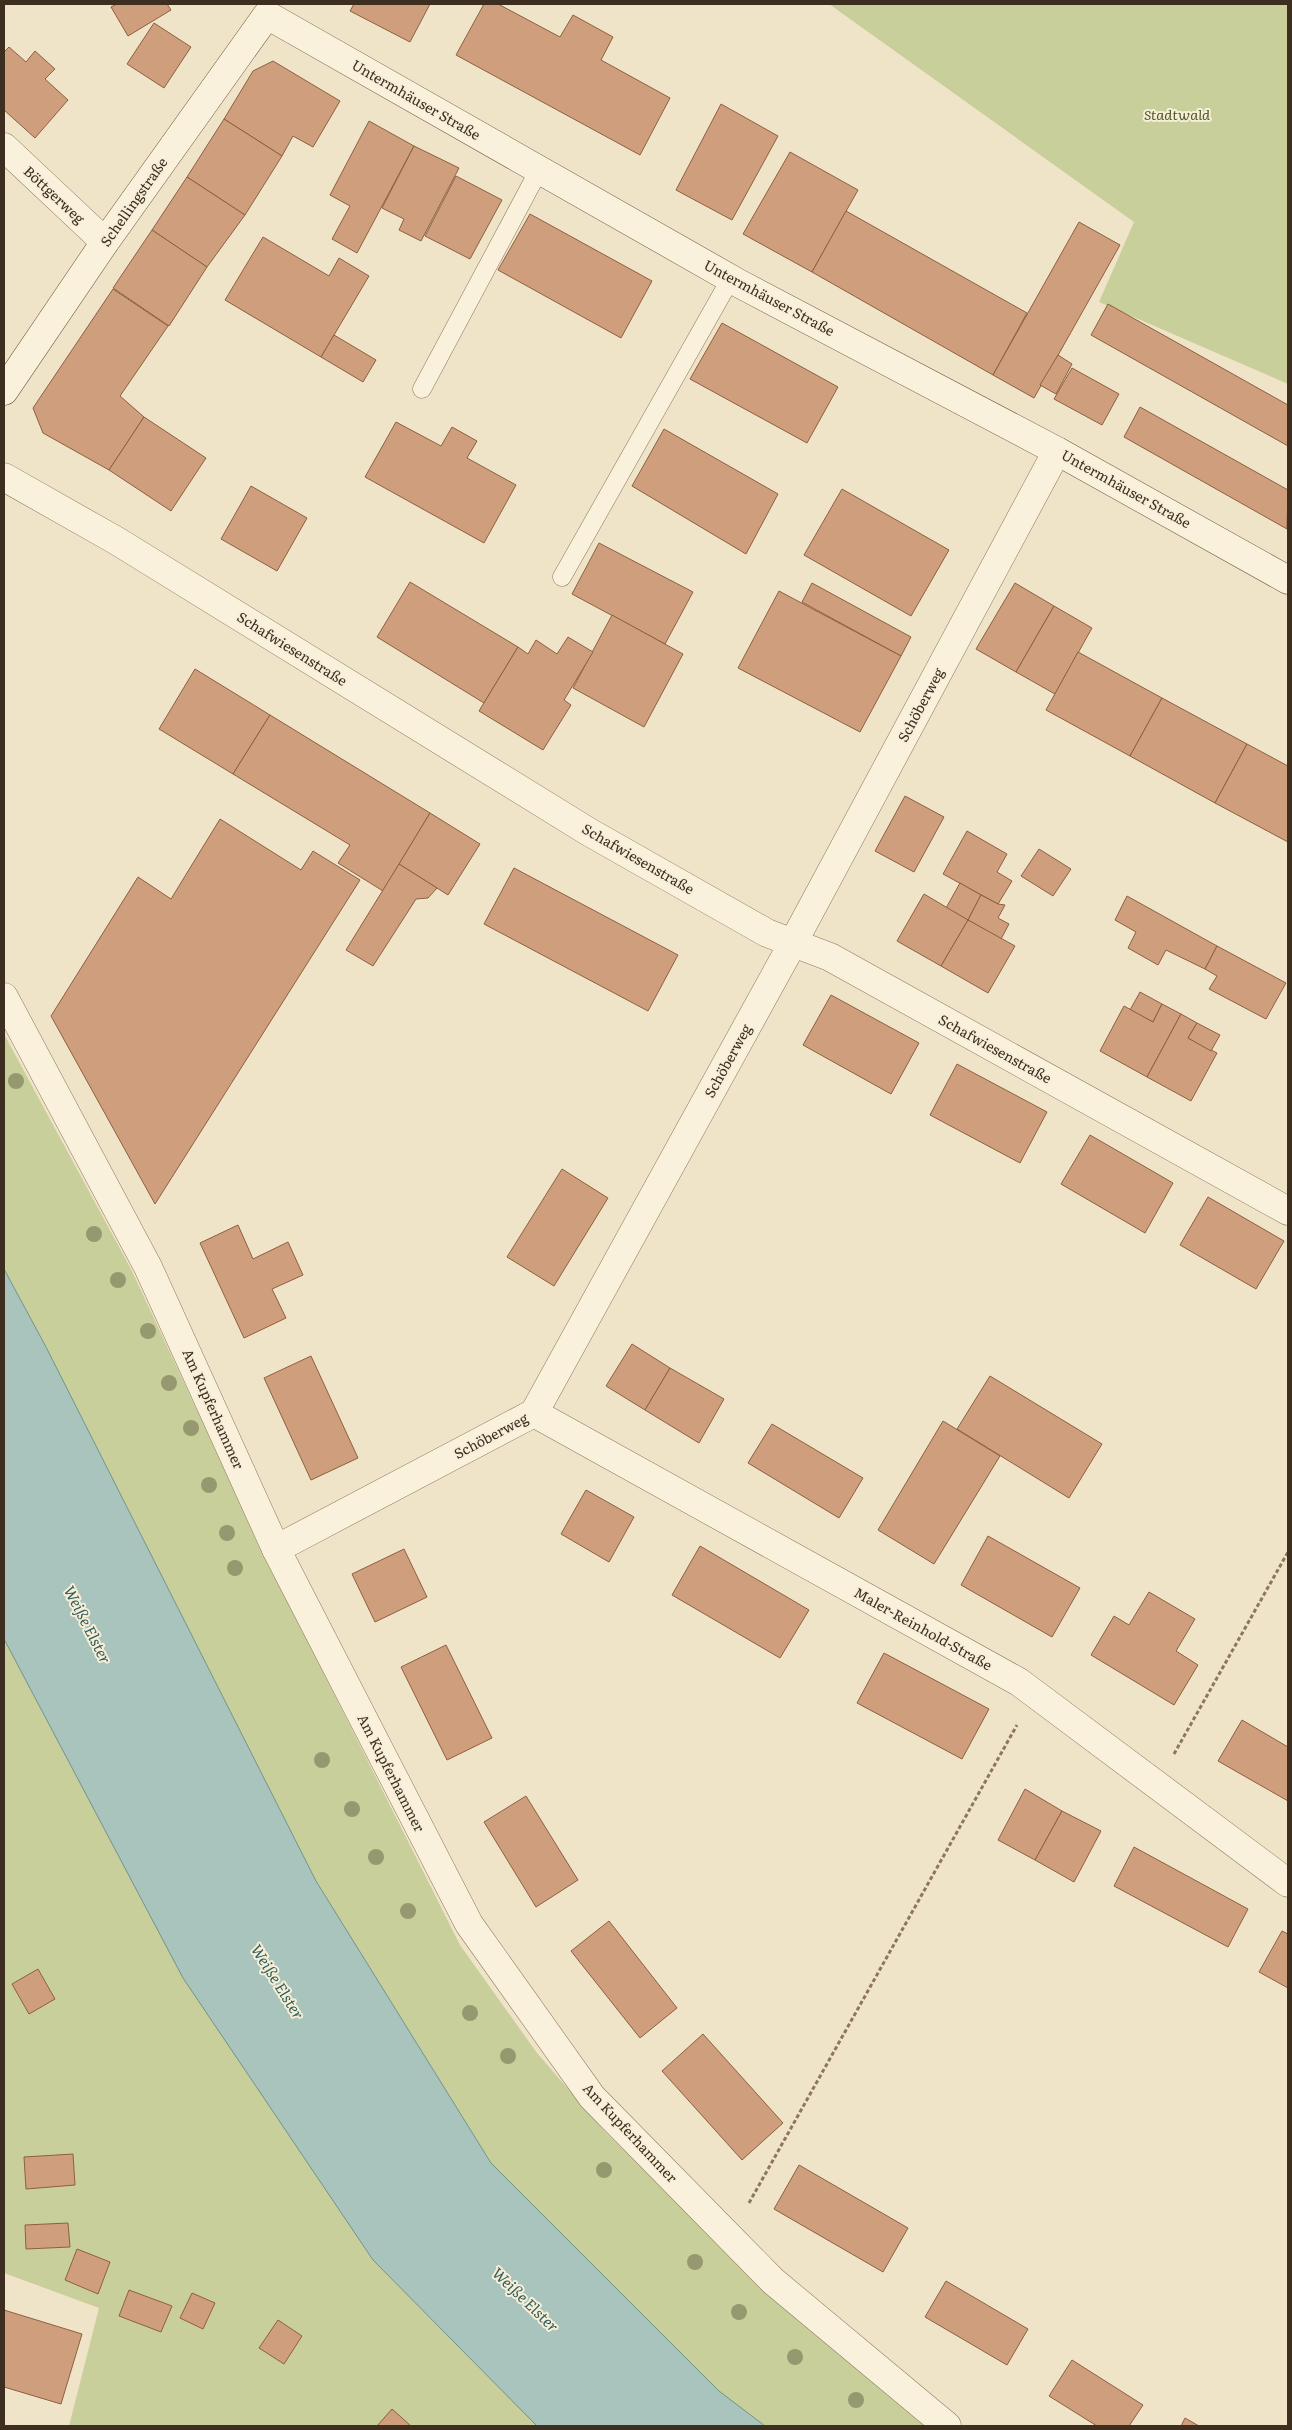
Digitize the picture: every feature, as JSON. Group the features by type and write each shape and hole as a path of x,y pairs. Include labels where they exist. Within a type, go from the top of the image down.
{"street":[{"name":"Untermhäuser Straße","path":"262,9 539,170 730,278 1057,451 1288,580"},
{"name":"Schellingstraße","path":"4,391 262,9"},
{"name":"Böttgerweg","path":"4,147 105,242"},
{"name":"Schöberweg","path":"276,1549 534,1413 794,941 1057,451"},
{"name":"Schafwiesenstraße","path":"4,477 117,541 589,832 767,933 794,941 830,957 1288,1211"},
{"name":"Am Kupferhammer","path":"4,997 148,1267 276,1549 468,1924 592,2097 773,2280 947,2426"},
{"name":"Maler-Reinhold-Straße","path":"534,1413 1010,1678 1288,1883"}],"lane":[{"path":"422,389 539,170"},
{"path":"562,577 730,278"}],"path":[{"path":"1156,1785 1288,1552"},
{"path":"730,2237 1034,1694"}],"green space":[{"name":"Stadtwald","path":"829,4 1288,4 1288,384 1099,302 1134,222"},
{"path":"4,1034 131,1269 265,1556 460,1945 537,2053 608,2135 798,2321 931,2426 765,2426 719,2391 491,2163 316,1881 46,1347 4,1269"},
{"path":"4,1639 183,1977 373,2260 537,2426 69,2426 99,2308 4,2273"}],"water":[{"name":"Weiße Elster","path":"4,1269 46,1347 316,1881 491,2163 719,2391 765,2426 537,2426 373,2260 183,1978 4,1639"}],"building":[{"path":"117,4 167,4 171,10 128,36 111,7"},
{"path":"354,4 430,4 410,42 350,11"},
{"path":"484,4 498,4 560,37 573,15 613,37 601,60 670,98 640,155 456,55"},
{"path":"154,23 191,47 164,88 127,64"},
{"path":"9,47 26,62 35,51 55,69 45,79 68,100 35,138 4,110 4,52"},
{"path":"273,61 340,101 313,147 293,136 282,156 224,119 253,71"},
{"path":"721,104 778,136 732,220 676,190"},
{"path":"224,119 282,156 245,215 187,177"},
{"path":"369,121 414,146 357,253 332,239 350,206 330,195"},
{"path":"414,146 459,168 421,241 399,230 404,219 382,208"},
{"path":"790,152 858,190 812,272 743,234"},
{"path":"456,176 502,200 470,259 425,236"},
{"path":"187,177 245,215 207,267 152,230"},
{"path":"846,211 1027,313 993,375 812,272"},
{"path":"530,214 652,281 621,338 498,270"},
{"path":"1079,222 1120,245 1034,398 993,375"},
{"path":"152,230 207,267 169,326 113,288"},
{"path":"263,237 329,276 339,258 369,276 321,357 225,300"},
{"path":"113,289 168,326 120,396 144,417 109,470 43,433 33,408"},
{"path":"1108,304 1288,405 1288,446 1091,335"},
{"path":"722,323 838,387 807,443 690,379"},
{"path":"334,335 376,360 363,382 321,357"},
{"path":"1058,355 1072,364 1056,394 1040,385"},
{"path":"1072,368 1119,394 1102,425 1054,399"},
{"path":"1140,407 1288,490 1287,529 1124,437"},
{"path":"144,417 206,458 171,511 109,470"},
{"path":"396,422 441,446 452,427 477,441 467,458 516,485 484,543 365,477"},
{"path":"664,429 778,494 746,554 632,486"},
{"path":"251,486 307,518 277,571 221,539"},
{"path":"842,489 949,550 911,616 804,555"},
{"path":"599,543 693,592 665,644 572,594"},
{"path":"410,582 518,647 484,703 377,637"},
{"path":"812,583 911,637 901,656 802,602"},
{"path":"1015,583 1054,606 1016,672 976,649"},
{"path":"779,591 901,656 860,732 738,668"},
{"path":"1054,606 1092,628 1055,694 1016,672"},
{"path":"612,615 683,654 644,727 573,688"},
{"path":"568,637 593,652 564,700 571,705 543,750 479,711 518,647 528,654 536,640 557,654"},
{"path":"1078,652 1162,698 1130,756 1046,710"},
{"path":"195,669 270,715 233,774 159,729"},
{"path":"1162,698 1247,744 1215,803 1130,756"},
{"path":"270,715 430,813 383,891 338,863 350,845 233,774"},
{"path":"1247,744 1288,766 1288,842 1215,803"},
{"path":"905,796 944,817 914,872 875,851"},
{"path":"430,813 480,844 448,895 399,864"},
{"path":"220,819 301,870 313,851 360,880 155,1204 51,1016 138,877 171,899"},
{"path":"967,831 1007,854 997,872 1012,881 998,904 943,874"},
{"path":"1039,849 1071,869 1053,896 1021,876"},
{"path":"399,864 437,888 428,898 416,899 373,966 346,950"},
{"path":"514,868 678,955 648,1011 484,924"},
{"path":"960,883 981,895 968,920 946,908"},
{"path":"924,894 968,920 941,966 897,941"},
{"path":"981,895 998,904 1005,905 998,918 1009,924 1001,939 968,920"},
{"path":"1127,896 1217,946 1205,969 1166,950 1158,965 1128,948 1136,932 1115,920"},
{"path":"968,920 1015,946 988,993 941,966"},
{"path":"1217,946 1286,983 1266,1019 1209,989 1217,976 1205,969"},
{"path":"1140,992 1162,1004 1153,1022 1130,1010"},
{"path":"831,995 919,1043 891,1094 803,1045"},
{"path":"1162,1004 1181,1014 1147,1077 1100,1051 1124,1006 1153,1022"},
{"path":"1181,1014 1197,1023 1188,1038 1217,1053 1191,1101 1147,1077"},
{"path":"1197,1023 1220,1035 1211,1051 1188,1038"},
{"path":"957,1064 1047,1112 1020,1163 930,1115"},
{"path":"1090,1135 1173,1183 1145,1233 1061,1184"},
{"path":"562,1169 608,1198 554,1286 507,1257"},
{"path":"1208,1197 1284,1241 1256,1289 1180,1245"},
{"path":"238,1225 253,1259 288,1242 303,1275 272,1289 286,1318 244,1338 200,1243"},
{"path":"632,1344 670,1368 645,1410 606,1386"},
{"path":"311,1356 358,1458 311,1480 264,1378"},
{"path":"670,1368 724,1399 699,1443 645,1410"},
{"path":"990,1376 1102,1444 1069,1498 957,1429"},
{"path":"943,1421 1000,1456 934,1564 878,1530"},
{"path":"772,1424 863,1478 839,1518 748,1463"},
{"path":"586,1490 634,1517 609,1562 561,1534"},
{"path":"988,1536 1080,1588 1052,1637 961,1585"},
{"path":"700,1546 809,1610 780,1658 672,1595"},
{"path":"404,1549 427,1597 375,1622 352,1574"},
{"path":"1149,1592 1195,1619 1176,1651 1198,1665 1174,1705 1091,1655 1114,1616 1129,1625"},
{"path":"446,1645 492,1738 447,1760 401,1667"},
{"path":"884,1653 989,1709 962,1759 857,1703"},
{"path":"1242,1720 1288,1747 1288,1801 1218,1761"},
{"path":"1025,1789 1062,1811 1035,1860 998,1840"},
{"path":"526,1796 578,1880 536,1907 484,1822"},
{"path":"1062,1811 1101,1831 1074,1882 1035,1860"},
{"path":"1134,1847 1248,1909 1228,1947 1114,1886"},
{"path":"609,1921 677,2008 640,2038 571,1951"},
{"path":"1282,1931 1288,1934 1288,1988 1259,1972"},
{"path":"38,1969 55,1999 29,2014 12,1984"},
{"path":"703,2034 783,2123 742,2160 662,2071"},
{"path":"73,2154 75,2185 26,2189 24,2157"},
{"path":"799,2165 908,2228 883,2272 774,2209"},
{"path":"68,2223 70,2247 26,2249 25,2225"},
{"path":"77,2249 110,2262 98,2294 65,2280"},
{"path":"946,2281 1028,2329 1007,2365 925,2317"},
{"path":"129,2290 172,2306 161,2332 119,2316"},
{"path":"192,2293 215,2303 203,2329 180,2318"},
{"path":"4,2310 82,2334 61,2404 4,2387"},
{"path":"278,2320 302,2336 284,2364 259,2348"},
{"path":"1072,2360 1143,2405 1129,2426 1097,2426 1049,2396"},
{"path":"392,2409 411,2426 377,2426"},
{"path":"1185,2418 1199,2426 1181,2426"}]}
